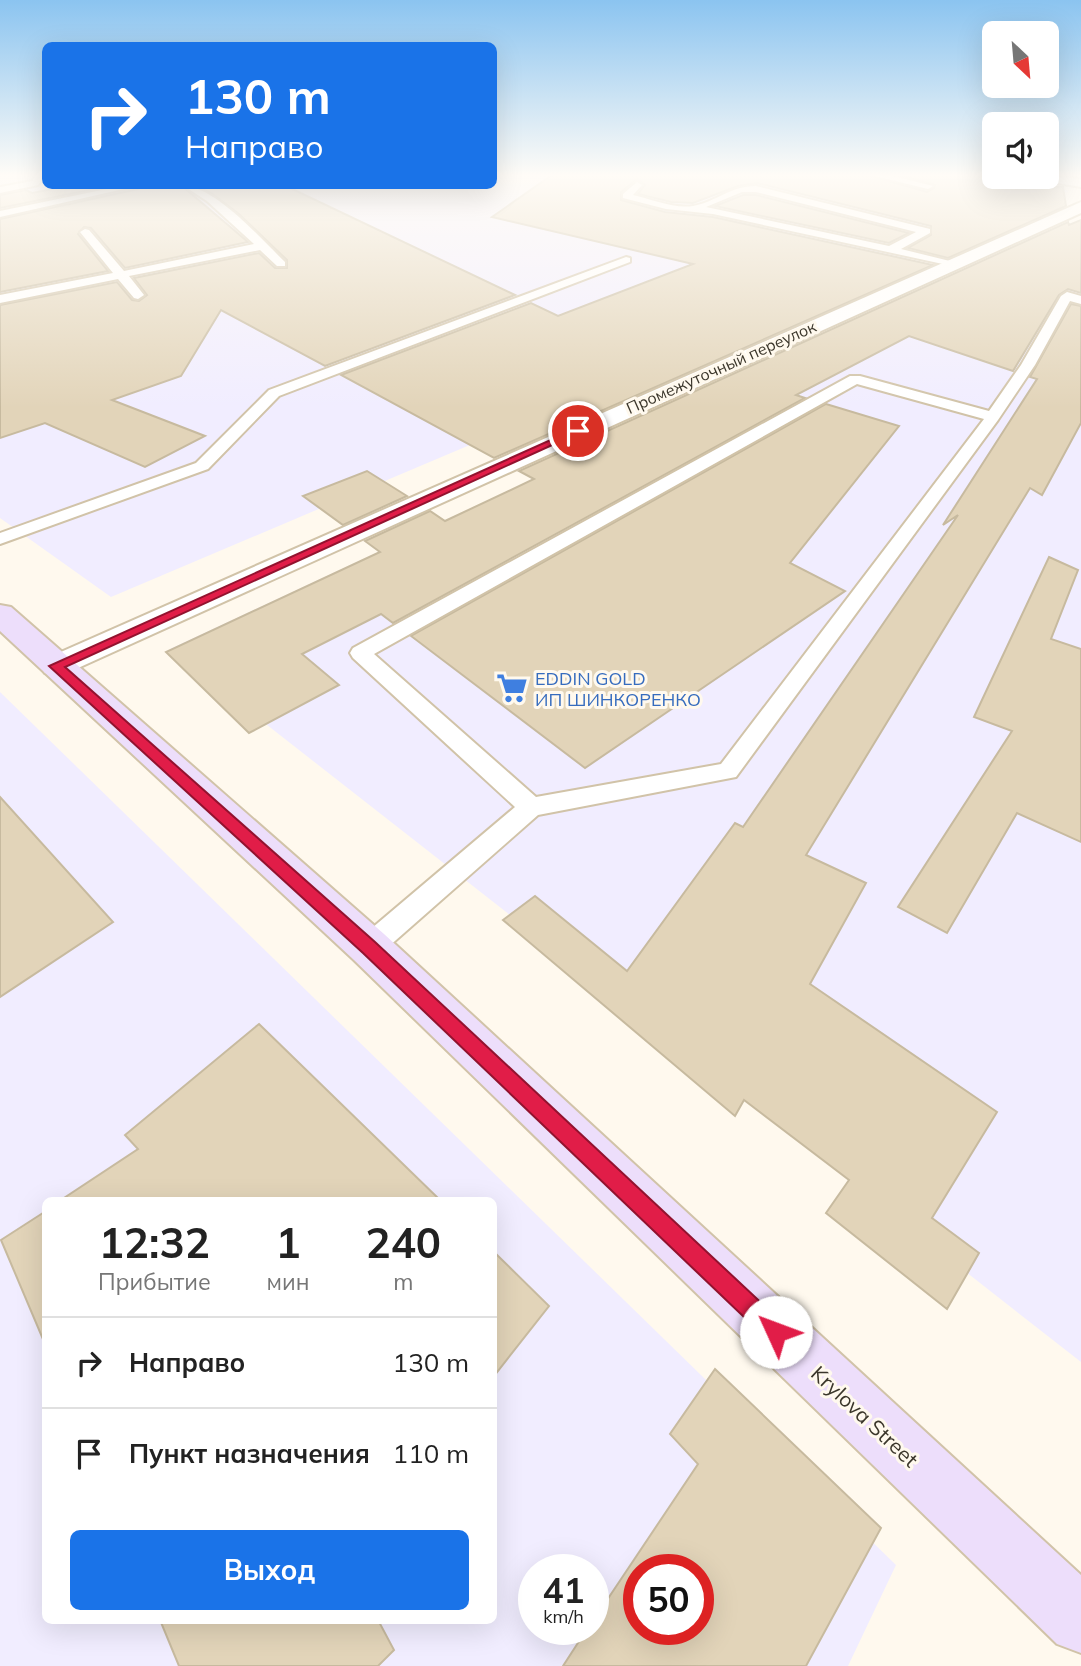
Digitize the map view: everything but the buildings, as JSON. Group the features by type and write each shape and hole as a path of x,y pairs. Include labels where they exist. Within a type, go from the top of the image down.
{"main road":[{"name":"Krylova Street","path":"0,614 369,947 1081,1620"}],"street":[{"name":"Промежуточный переулок","path":"56,666 976,253"}],"lane":[{"path":"101,253 138,295"},
{"path":"0,299 229,253"},
{"path":"269,253 281,264"},
{"path":"908,253 952,263"},
{"path":"0,539 202,466 274,393 626,260"},
{"path":"369,947 531,807 728,771 993,417 1028,365 1067,296 1081,300"},
{"path":"531,807 359,653 855,379 993,417"}],"shaded area":[{"path":"0,253 923,253 111,597 0,518"},
{"path":"1021,253 1081,253 1081,1362 170,649"},
{"path":"0,692 896,1565 848,1666 0,1666"}],"place":[{"name":"EDDIN GOLD ИП ШИНКОРЕНКО","path":"512,688"}],"route":[{"path":"578,431 56,666 369,947 776,1332"}]}
